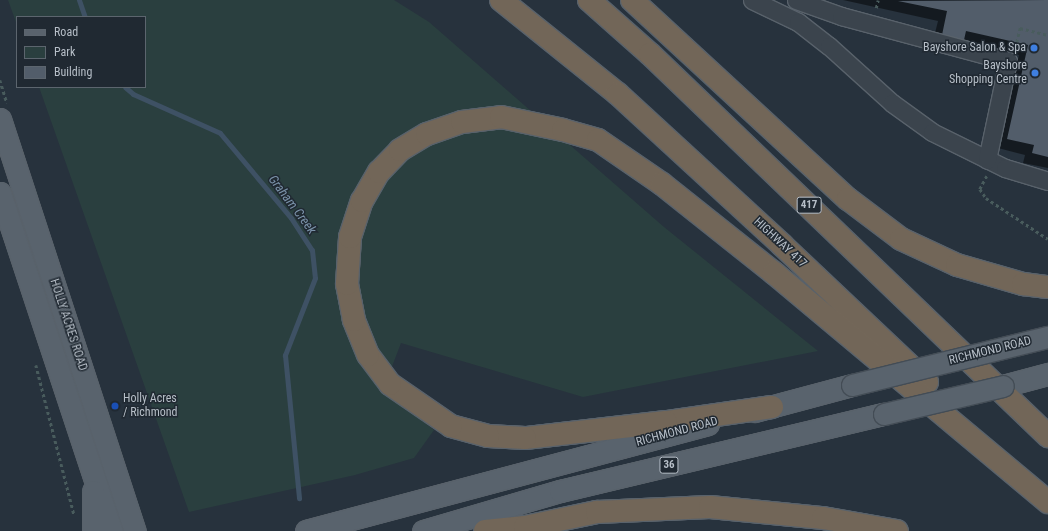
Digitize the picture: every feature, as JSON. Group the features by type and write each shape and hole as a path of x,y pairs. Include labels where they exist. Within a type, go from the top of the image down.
{"highway":[{"name":"HIGHWAY 417","path":"501,0 618,94 782,244 1048,498"},
{"name":"417","path":"589,0 650,54 1048,436"},
{"path":"632,0 848,199 901,238 957,265 1022,284 1048,287"},
{"path":"772,407 666,422 525,438 488,436 451,426 390,384 368,355 354,320 347,284 350,237 362,201 379,172 400,150 427,134 462,122 501,117 563,130 598,140 662,184 774,273 1048,502"},
{"path":"485,531 525,527 597,512 710,507 823,518 897,531"}],"main road":[{"name":"HOLLY ACRES ROAD","path":"0,119 135,531"},
{"name":"HOLLY ACRES ROAD","path":"0,193 112,531"},
{"name":"RICHMOND ROAD","path":"306,531 852,385 1048,337"},
{"name":"36","path":"423,531 560,491 1048,374"},
{"path":"92,472 93,531"}],"lane":[{"path":"752,0 798,22 829,46 892,103 932,132 991,162 1048,180"},
{"path":"796,0 841,16 1008,61 991,162"}],"path":[{"path":"876,8 878,0"},
{"path":"1008,61 1015,52 1020,28 1048,35"},
{"path":"991,162 981,186 981,192 986,198 1048,239"},
{"path":"34,359 74,516"}],"green space":[{"path":"8,0 394,0 429,22 664,227 818,351 583,397 401,343 383,390 434,430 414,458 355,475 189,512 39,88 146,88 146,16 16,16 16,22"}],"building":[{"name":"Bayshore Shopping Centre","path":"1048,0 1048,157 1032,153 1034,145 1007,139 1028,45 966,31 964,40 942,35 947,11 898,1"}],"waterway":[{"name":"Graham Creek","path":"79,0 85,16"},
{"name":"Graham Creek","path":"126,88 133,94 220,133 291,218 312,250 315,278 285,355 299,498"}],"place":[{"name":"Bayshore Salon & Spa","path":"1034,48"},
{"name":"Bayshore Shopping Centre","path":"1035,73"},
{"name":"Holly Acres / Richmond","path":"115,406"}]}
